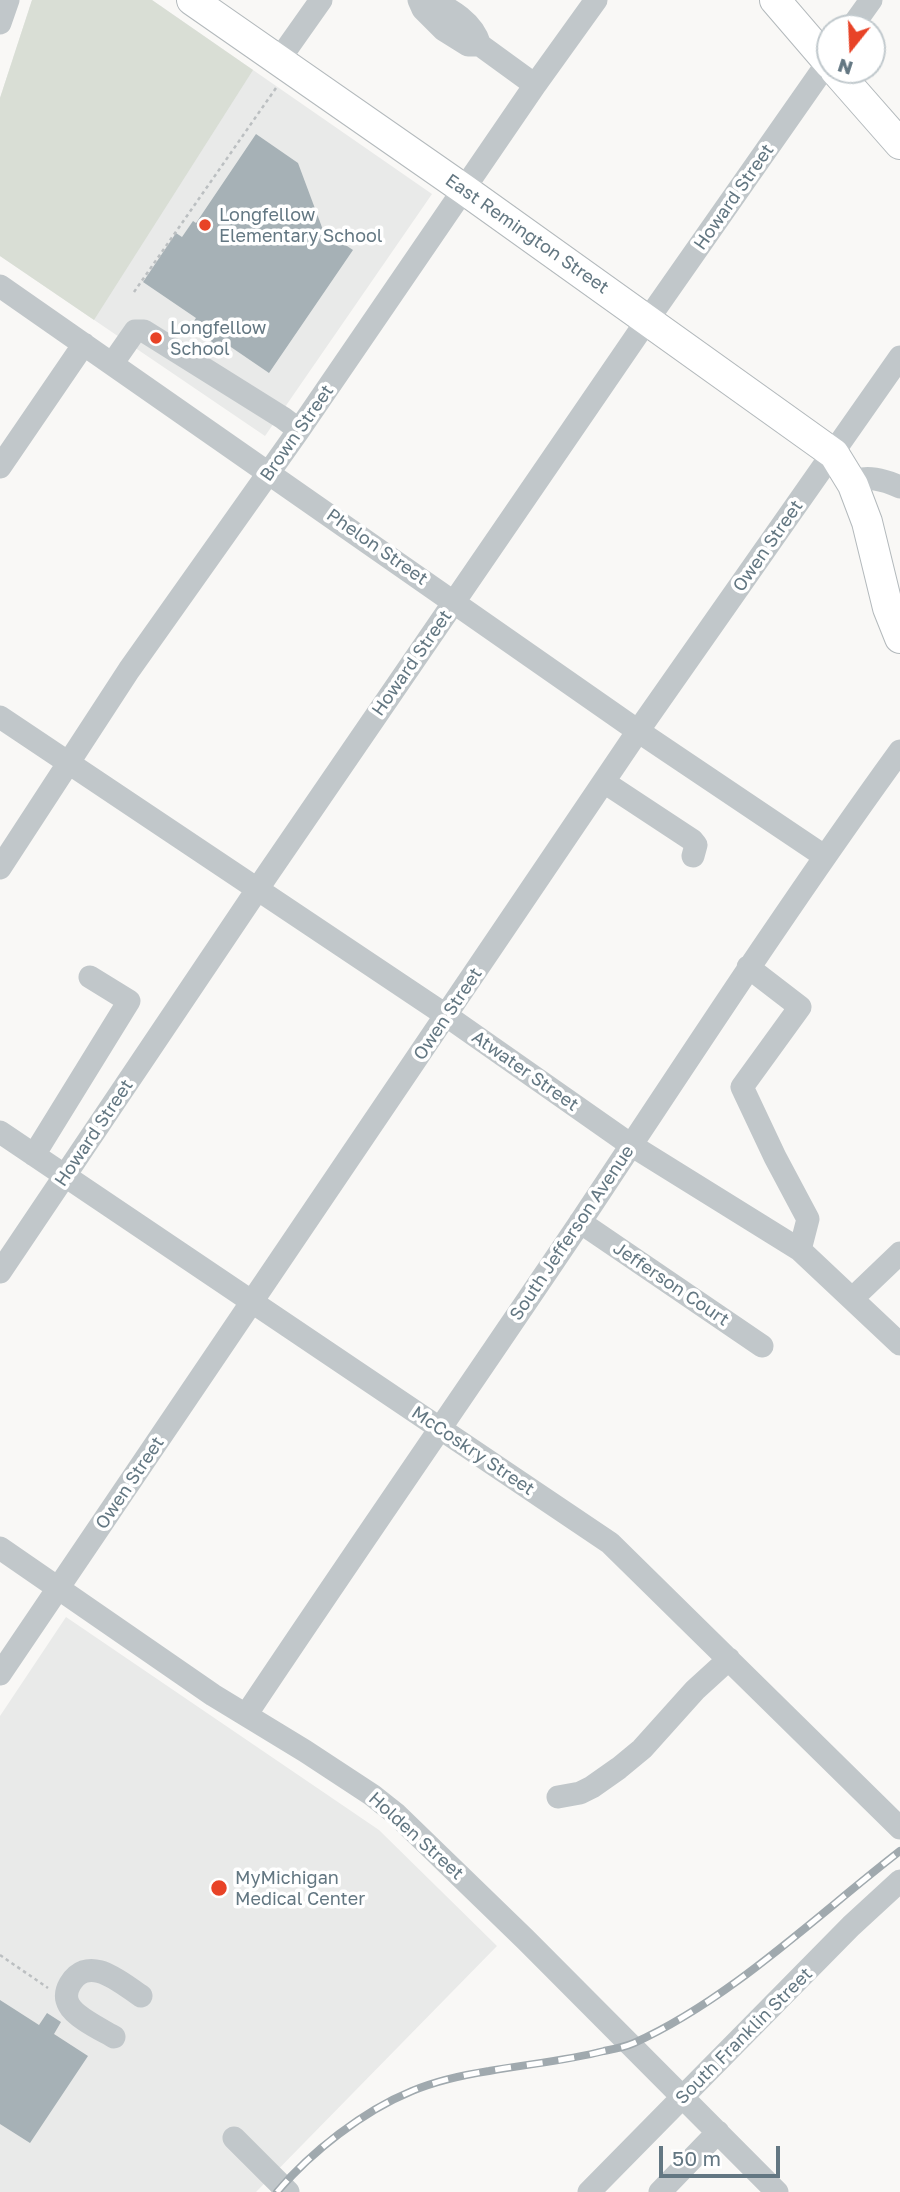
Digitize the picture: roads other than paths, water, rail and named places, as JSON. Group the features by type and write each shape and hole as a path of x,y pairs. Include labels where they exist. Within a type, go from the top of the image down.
{"main road":[{"name":"East Remington Street","path":"192,0 278,73 465,190 834,454 850,481 867,522 888,608 900,638"},
{"path":"775,0 816,47"},
{"path":"848,84 900,144"}],"street":[{"path":"0,23 8,0"},
{"path":"278,73 321,0"},
{"path":"419,0 423,9 444,30 468,45 480,45 535,85"},
{"path":"430,0 455,13 476,32 480,45"},
{"name":"Brown Street","path":"0,868 129,670 299,430 596,0"},
{"name":"Howard Street","path":"0,1272 257,890 648,320 817,84"},
{"name":"Phelon Street","path":"0,286 638,731 824,856"},
{"path":"112,363 135,331 144,331 299,430"},
{"path":"0,467 84,344"},
{"name":"Owen Street","path":"0,1674 638,731 900,357"},
{"path":"850,481 864,477 880,479 900,487"},
{"name":"Atwater Street","path":"0,717 447,1016 631,1145 800,1250 900,1344"},
{"name":"South Jefferson Avenue","path":"246,1715 580,1222 748,967 900,751"},
{"path":"604,782 692,840 696,845 693,856"},
{"path":"748,967 800,1007 742,1087 808,1219 800,1250"},
{"path":"34,1155 129,1001 90,977"},
{"name":"McCoskry Street","path":"0,1132 610,1543 900,1828"},
{"name":"Jefferson Court","path":"580,1222 762,1346"},
{"path":"853,1298 900,1253"},
{"name":"Holden Street","path":"0,1548 246,1715 372,1795 396,1814 526,1940 777,2192"},
{"path":"558,1797 580,1793 619,1768 642,1749 695,1690 729,1660"},
{"name":"South Franklin Street","path":"591,2191 851,1926 900,1881"},
{"path":"114,2037 75,2013 68,2004 66,1994 73,1980 88,1970 96,1970 111,1976 141,1996"},
{"path":"660,2192 718,2132"},
{"path":"234,2138 288,2192"}],"railway":[{"path":"277,2192 339,2134 375,2110 412,2091 460,2076 619,2048 670,2025 739,1980 900,1851"}],"place":[{"name":"Longfellow Elementary School","path":"205,225"},
{"name":"Longfellow School","path":"156,338"},
{"name":"MyMichigan Medical Center","path":"219,1888"}]}
